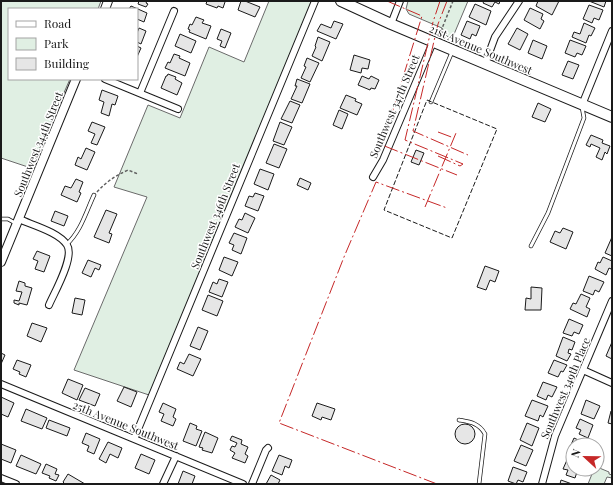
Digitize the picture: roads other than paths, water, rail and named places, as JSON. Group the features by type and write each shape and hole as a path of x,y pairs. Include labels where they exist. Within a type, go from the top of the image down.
{"main road":[{"name":"21st Avenue Southwest","path":"341,1 391,24 612,118"}],"street":[{"name":"Southwest 346th Street","path":"134,439 315,1"},
{"path":"391,24 400,1"},
{"path":"485,64 496,37 519,1"},
{"path":"140,93 174,11"},
{"path":"582,105 612,31"},
{"name":"Southwest 347th Street","path":"374,177 383,160 434,42"},
{"name":"Southwest 344th Street","path":"1,262 76,80"},
{"path":"108,80 178,109"},
{"path":"18,221 50,232 68,245 69,256 67,265 49,305"},
{"name":"Southwest 349th Place","path":"542,484 555,436 612,301"},
{"path":"583,370 612,383"},
{"name":"25th Avenue Southwest","path":"1,384 244,484"},
{"path":"252,484 268,448"},
{"path":"163,484 176,456"},
{"path":"1,478 16,484"}],"lane":[{"path":"431,102 453,50"},
{"path":"531,246 548,213 584,118 582,105"},
{"path":"68,245 79,230 94,195"},
{"path":"1,219 18,221"},
{"path":"459,420 480,426 485,434 479,484"}]}
